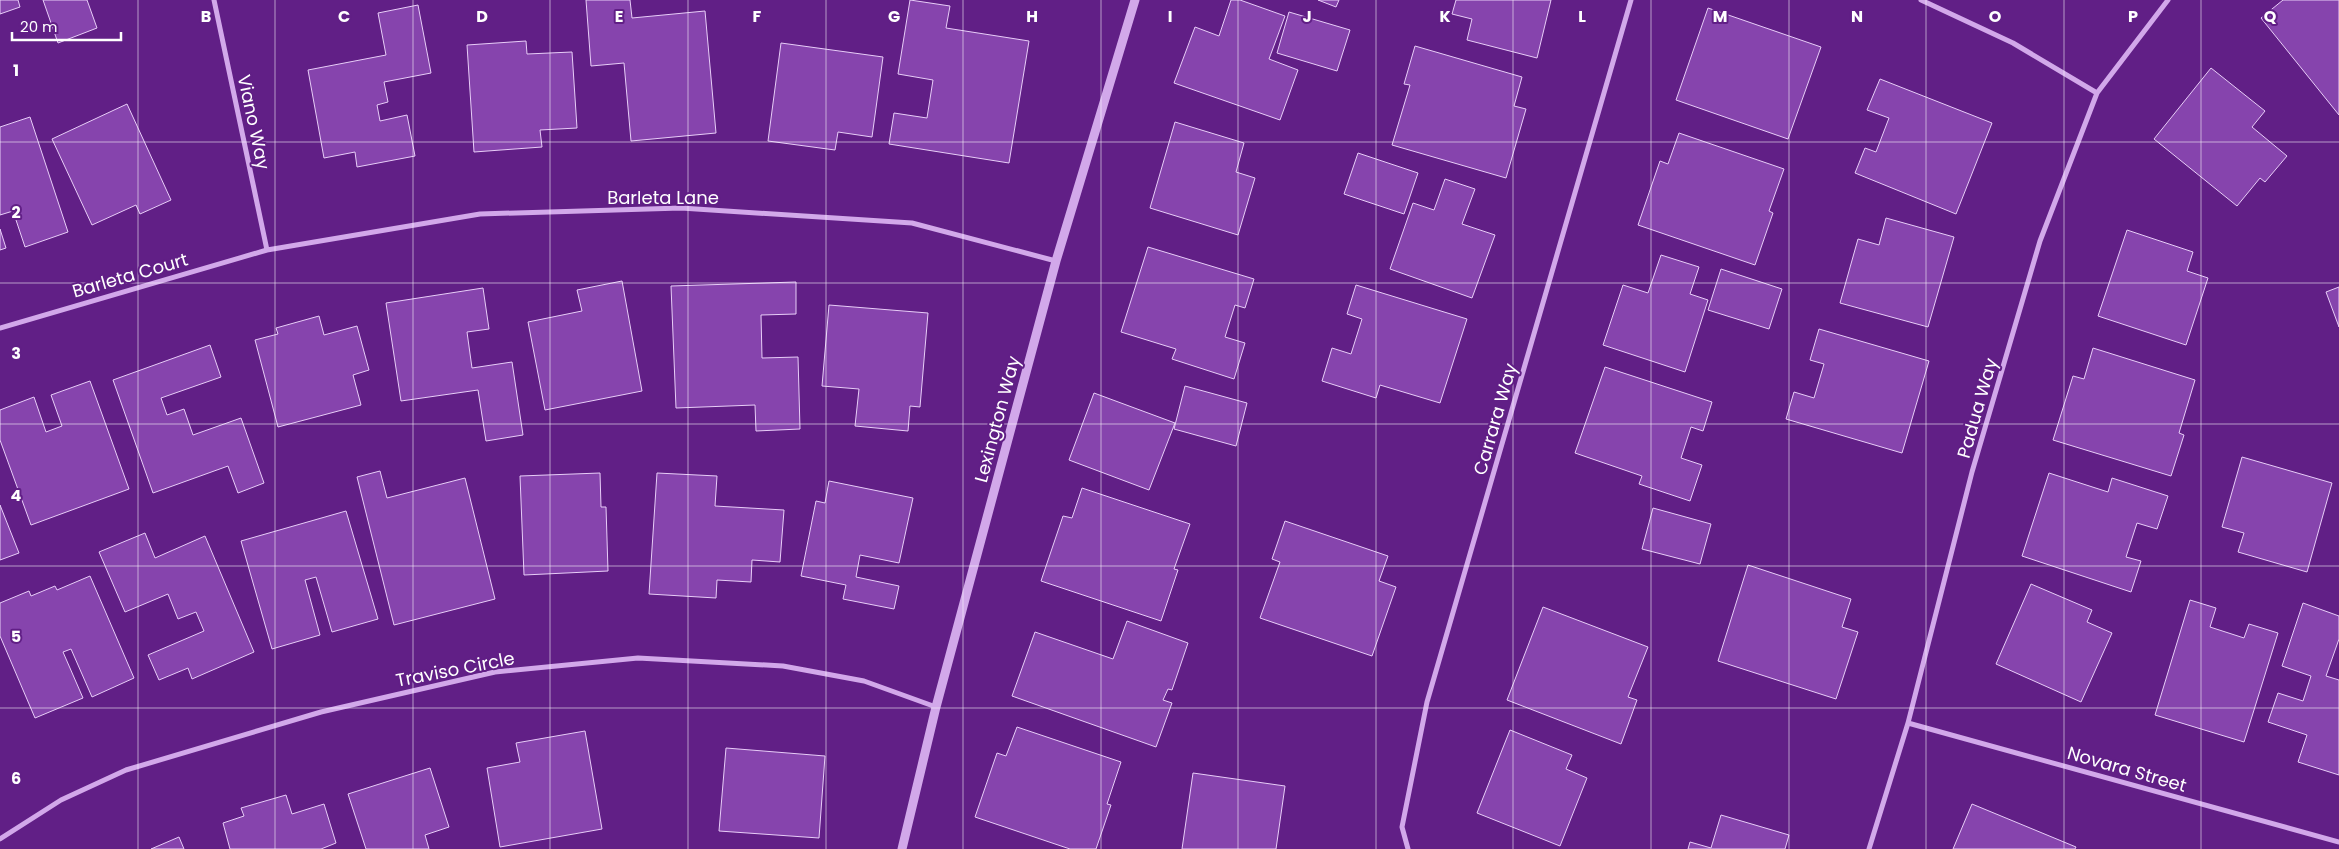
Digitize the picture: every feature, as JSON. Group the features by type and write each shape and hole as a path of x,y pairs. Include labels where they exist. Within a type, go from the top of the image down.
{"street":[{"name":"Viano Way","path":"214,0 267,250"},
{"name":"Lexington Way","path":"902,849 936,707 1056,261 1134,0"},
{"name":"Carrara Way","path":"1408,849 1402,827 1427,702 1631,0"},
{"path":"1921,0 2013,43 2097,94"},
{"name":"Padua Way","path":"1869,849 1908,723 1972,472 2037,251 2097,94 2168,0"},
{"name":"Barleta Lane","path":"267,250 480,214 680,208 912,223 1056,261"},
{"name":"Barleta Court","path":"0,328 267,250"},
{"name":"Traviso Circle","path":"0,839 61,800 126,770 321,712 495,672 638,658 783,666 864,681 936,707"},
{"name":"Novara Street","path":"1908,723 2339,842"}],"building":[{"path":"0,0 18,0 20,7 0,14"},
{"path":"43,0 87,0 97,28 58,43"},
{"path":"586,0 630,0 632,18 705,11 716,133 631,141 624,63 591,66"},
{"path":"910,0 950,6 946,28 1029,41 1009,163 889,144 894,113 927,118 933,80 898,74"},
{"path":"1231,0 1240,0 1285,16 1269,59 1298,70 1280,120 1174,83 1195,27 1219,36"},
{"path":"1318,0 1339,0 1336,7"},
{"path":"1456,0 1551,0 1537,58 1467,40 1472,19 1452,14"},
{"path":"2283,0 2339,0 2339,115 2261,18"},
{"path":"418,5 431,73 384,82 388,102 377,105 380,121 407,115 415,156 357,167 355,152 324,158 308,70 386,55 378,13"},
{"path":"1708,8 1821,47 1788,139 1676,100"},
{"path":"1289,12 1350,30 1337,71 1277,53"},
{"path":"526,41 527,54 572,52 577,128 540,130 542,147 474,152 467,45"},
{"path":"781,43 883,57 872,137 838,132 835,150 768,141"},
{"path":"1415,46 1522,77 1514,106 1526,109 1506,178 1392,145 1410,85 1404,84"},
{"path":"2211,68 2265,111 2252,127 2287,156 2265,182 2260,178 2237,206 2154,139"},
{"path":"1880,79 1992,123 1956,214 1855,173 1865,148 1876,152 1889,118 1867,110"},
{"path":"127,104 171,200 140,214 136,205 92,225 52,139"},
{"path":"30,117 68,232 25,247 13,211 0,215 0,127"},
{"path":"1175,122 1244,143 1236,172 1255,178 1238,235 1150,208"},
{"path":"1679,133 1784,169 1769,211 1773,213 1755,265 1638,225 1660,161 1668,164"},
{"path":"1358,153 1418,173 1404,214 1344,194"},
{"path":"1445,179 1475,189 1462,224 1495,235 1472,298 1390,269 1413,203 1434,210"},
{"path":"1886,218 1954,237 1928,327 1840,303 1858,239 1879,245"},
{"path":"0,229 6,248 0,250"},
{"path":"2127,230 2193,252 2187,271 2208,278 2186,345 2098,316"},
{"path":"1148,247 1254,279 1245,308 1235,305 1225,337 1245,343 1234,379 1172,359 1176,349 1121,332"},
{"path":"1661,255 1699,267 1690,294 1708,300 1685,372 1603,345 1623,285 1648,293"},
{"path":"1721,269 1782,289 1769,329 1708,310"},
{"path":"622,281 642,391 545,410 528,322 582,311 577,290"},
{"path":"796,282 796,314 761,315 762,358 798,357 800,429 756,431 755,405 676,408 671,286"},
{"path":"1356,285 1467,319 1440,403 1380,385 1376,398 1322,381 1332,348 1351,354 1362,319 1347,314"},
{"path":"2339,287 2339,327 2326,292"},
{"path":"483,288 489,329 467,332 472,368 512,362 523,435 486,441 478,390 401,401 386,303"},
{"path":"829,305 928,313 920,407 910,406 908,431 855,426 859,389 822,386"},
{"path":"319,316 324,335 357,326 369,370 353,375 361,405 278,427 255,340 278,334 276,328"},
{"path":"1819,329 1929,361 1902,453 1786,419 1794,392 1814,398 1824,364 1810,360"},
{"path":"210,345 221,377 161,398 167,415 184,409 193,435 241,418 264,483 238,493 228,466 153,493 113,380"},
{"path":"2093,348 2195,380 2179,433 2184,435 2171,476 2053,440 2073,376 2084,379"},
{"path":"1605,367 1712,402 1703,431 1691,427 1681,458 1702,465 1690,501 1639,484 1642,476 1575,453"},
{"path":"90,381 129,489 31,525 0,440 0,410 34,397 46,432 62,426 51,395"},
{"path":"1185,386 1247,403 1236,446 1174,429"},
{"path":"1094,393 1175,423 1149,490 1069,460"},
{"path":"2242,457 2332,483 2307,572 2238,552 2244,533 2222,527"},
{"path":"380,471 387,498 465,478 495,599 394,625 357,477"},
{"path":"600,473 601,507 606,507 608,571 524,575 520,476"},
{"path":"657,473 717,476 715,506 784,510 780,562 752,560 751,582 717,580 716,598 649,594"},
{"path":"2049,473 2108,492 2112,478 2168,496 2157,529 2137,523 2126,557 2141,561 2131,592 2022,556"},
{"path":"829,481 913,498 899,563 860,555 856,577 899,586 894,609 843,599 846,585 801,576 816,501 825,503"},
{"path":"1082,488 1190,524 1174,569 1178,570 1161,621 1041,581 1063,516 1072,518"},
{"path":"0,505 19,553 0,560"},
{"path":"1653,508 1711,524 1700,564 1642,549"},
{"path":"346,511 378,619 332,632 316,577 305,580 320,635 272,649 241,541"},
{"path":"1285,521 1388,556 1379,581 1396,587 1372,656 1260,618 1280,562 1272,559"},
{"path":"145,533 155,558 205,536 254,652 192,679 188,668 159,680 148,655 204,631 196,612 178,619 168,594 125,612 99,552"},
{"path":"1748,565 1851,599 1842,627 1858,632 1836,699 1718,661"},
{"path":"90,576 134,678 92,697 71,649 63,652 83,698 35,718 0,636 0,603 29,591 31,596 55,586 57,590"},
{"path":"2031,584 2092,610 2087,622 2112,633 2081,702 1996,664"},
{"path":"2190,600 2216,608 2210,627 2244,638 2249,624 2278,633 2244,742 2155,715"},
{"path":"2303,603 2339,616 2339,639 2326,676 2339,680 2339,775 2298,762 2307,735 2268,722 2278,693 2303,701 2311,676 2282,666"},
{"path":"1543,607 1648,647 1628,697 1637,700 1621,744 1507,700"},
{"path":"1127,621 1188,643 1172,690 1168,689 1163,700 1172,703 1156,747 1012,696 1035,632 1113,659"},
{"path":"1017,727 1121,762 1107,804 1111,805 1096,849 1070,849 975,817 997,753 1006,756"},
{"path":"1510,730 1572,755 1566,769 1587,778 1560,846 1477,813"},
{"path":"585,731 602,829 500,847 487,768 520,762 516,743"},
{"path":"726,748 825,756 819,838 719,831"},
{"path":"430,768 449,827 425,835 429,849 366,849 348,794"},
{"path":"1193,773 1285,786 1276,849 1182,849"},
{"path":"286,795 292,814 324,804 336,843 321,849 230,849 223,823 244,816 241,808"},
{"path":"1972,804 2076,847 2075,849 1953,849"},
{"path":"1721,815 1789,835 1785,849 1688,849 1690,842 1711,848"},
{"path":"179,837 184,849 151,849"}]}
